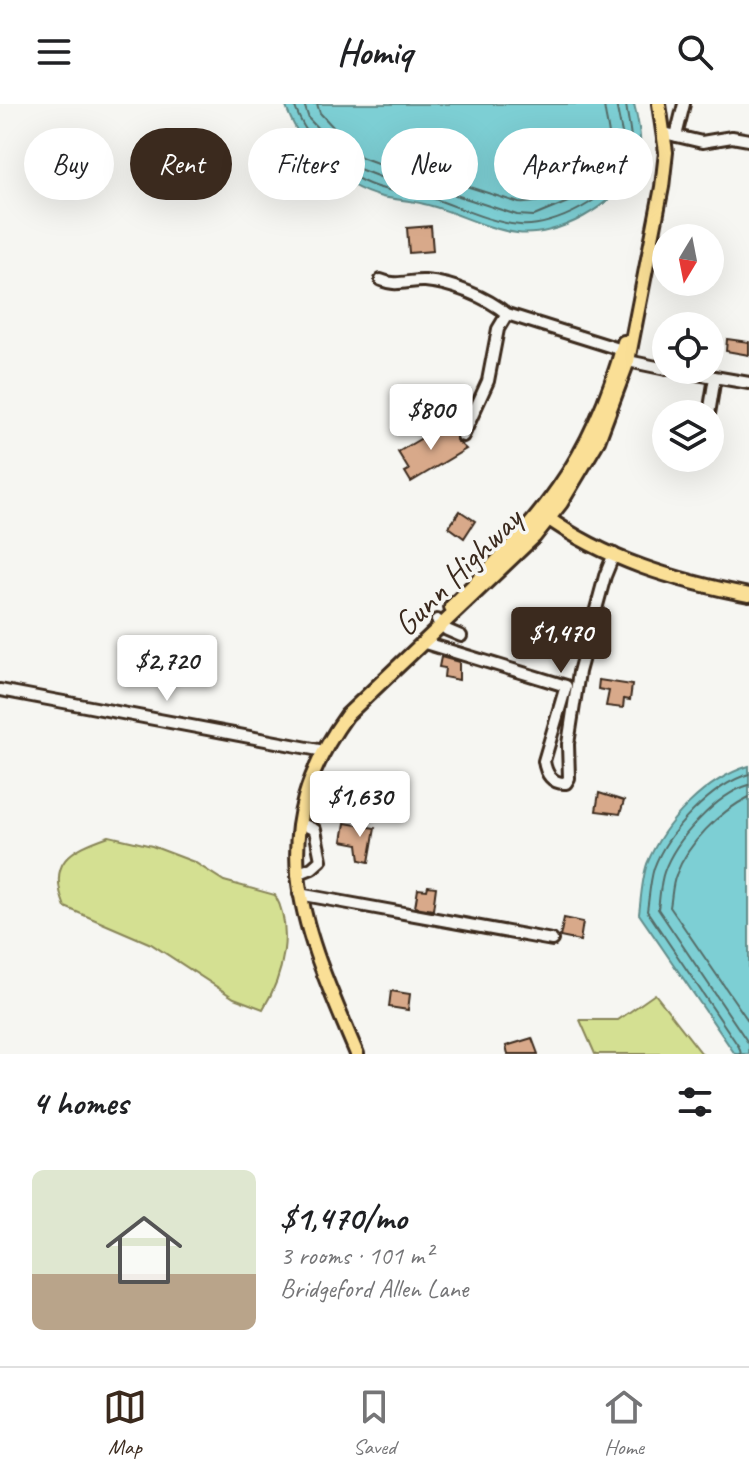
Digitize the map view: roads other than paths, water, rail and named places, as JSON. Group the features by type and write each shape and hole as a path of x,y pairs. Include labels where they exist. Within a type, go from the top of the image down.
{"main road":[{"path":"659,104 670,135"},
{"name":"Gunn Highway","path":"357,1054 311,943 299,894 300,823 310,784 324,751 347,715 373,686 425,643 440,623 508,564 545,516 585,446 625,356 662,187 670,135"},
{"path":"545,516 614,554 664,574 749,595"},
{"path":"373,686 440,623"}],"street":[{"path":"684,104 670,135 702,142 732,137 749,140"},
{"path":"381,280 392,284 424,281 441,285 496,306 507,314 652,365"},
{"path":"463,436 488,381 498,329 507,314"},
{"path":"724,379 749,383"},
{"path":"425,643 566,686 544,761 546,771 559,783 566,783 569,778 568,744 579,672 614,554"},
{"path":"440,623 461,636"},
{"path":"0,690 324,751"},
{"path":"297,874 321,860 315,830 300,823"},
{"path":"299,894 552,940"}],"water":[{"path":"285,104 634,104 639,128 494,128 494,200 607,200 567,225 533,233 517,233 424,204 401,200 478,200 478,128 381,128 381,197 365,192 365,128 296,128"},
{"path":"749,766 749,1054 735,1054 639,914 647,864 675,818 717,781"}]}
